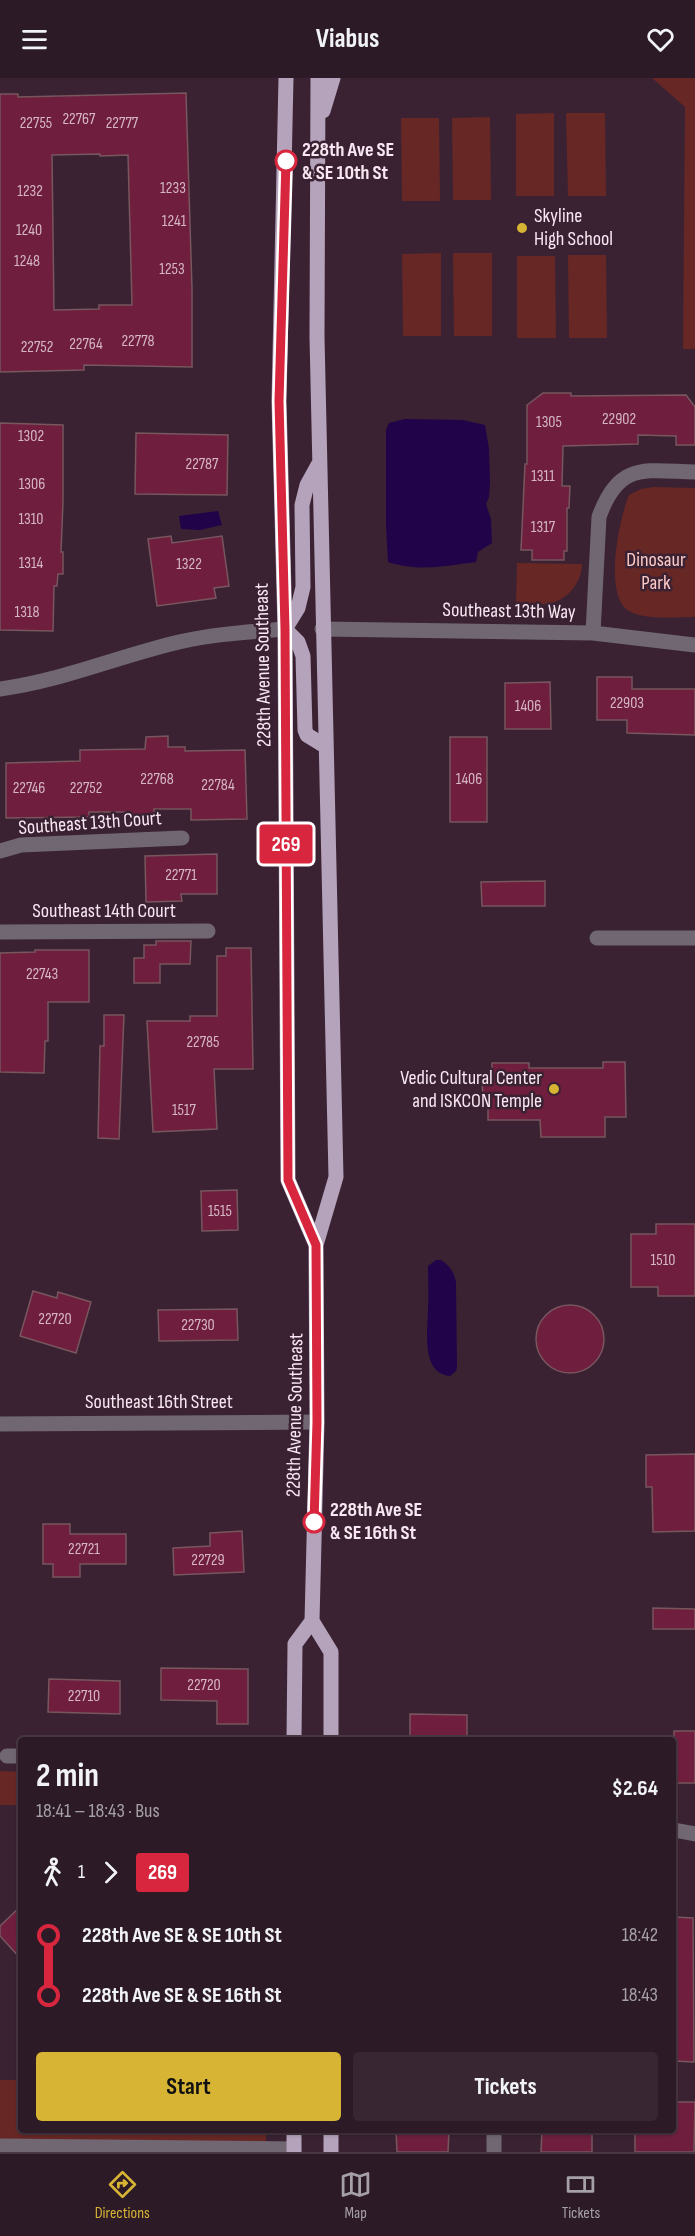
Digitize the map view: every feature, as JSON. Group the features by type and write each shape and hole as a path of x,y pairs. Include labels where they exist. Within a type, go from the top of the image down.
{"main road":[{"name":"228th Avenue Southeast","path":"286,78 279,401 285,629 288,1180 316,1245"},
{"name":"228th Avenue Southeast","path":"312,1621 317,1422 316,1245 336,1177 319,462 318,78"},
{"path":"318,126 333,78"},
{"path":"319,462 307,485 302,505 303,587 298,608 285,629 298,642 303,656 305,730 308,735 325,746"},
{"path":"294,1737 295,1644 312,1621 331,1652 331,1737"},
{"path":"294,2133 294,2151"},
{"path":"331,2133 331,2152"}],"street":[{"path":"593,633 599,517 613,487 627,476 643,471 695,472"},
{"path":"0,689 69,674 181,642 225,634 285,629"},
{"name":"Southeast 13th Way","path":"322,629 593,633 695,645"},
{"name":"Southeast 13th Court","path":"0,851 21,846 182,838"},
{"name":"Southeast 14th Court","path":"0,932 208,931"},
{"path":"597,938 695,938"},
{"name":"Southeast 16th Street","path":"0,1424 317,1422"},
{"path":"676,1830 695,1834"},
{"path":"494,2133 494,2152"},
{"path":"0,2146 294,2151"}],"green space":[{"path":"652,78 695,78 695,349 683,349 685,107"},
{"path":"554,113 554,196 516,196 516,114"},
{"path":"566,113 605,113 606,196 568,196"},
{"path":"490,117 491,200 453,200 452,118"},
{"path":"401,118 439,118 440,201 402,201"},
{"path":"441,253 441,336 403,336 402,254"},
{"path":"453,253 492,253 492,336 454,336"},
{"path":"568,255 606,255 607,338 569,338"},
{"path":"517,256 555,256 556,338 517,338"},
{"name":"Dinosaur Park","path":"695,488 695,617 662,618 637,615 622,604 617,592 615,558 625,506 629,495 641,489"},
{"path":"517,563 582,564 577,582 566,596 551,603 536,604 516,603"},
{"path":"0,1771 18,1772 18,1805 0,1805"},
{"path":"0,2080 18,2080 18,2133 266,2133 266,2152 0,2152"}],"shaded area":[{"path":"405,419 463,420 485,425 489,449 490,483 486,504 491,519 492,543 478,552 476,562 411,567 388,562 386,430 389,423"},
{"path":"218,511 222,525 200,530 181,529 179,516"},
{"path":"436,1260 441,1260 449,1267 456,1283 457,1367 450,1376 440,1373 434,1367 428,1349 428,1266"}],"building":[{"path":"186,93 192,367 84,365 84,370 0,372 0,94 18,94 18,97","holes":["100,154 100,156 128,155 132,305 99,305 99,309 54,310 52,155"]},
{"path":"543,393 571,393 571,396 686,395 695,407 695,445 676,445 676,436 638,435 638,444 563,446 562,486 570,486 569,508 567,508 567,551 564,551 564,560 532,560 532,550 521,550 525,464 527,464 527,405"},
{"path":"0,423 63,425 61,552 63,552 63,574 58,574 57,586 54,586 53,631 0,630"},
{"path":"136,433 228,435 227,495 135,494"},
{"path":"171,536 172,543 222,536 229,586 214,588 216,598 157,606 148,539"},
{"path":"597,677 632,677 632,689 695,689 695,735 627,733 627,720 597,720"},
{"path":"550,682 551,729 505,729 505,683"},
{"path":"168,736 168,747 185,747 185,751 245,750 247,819 191,820 191,809 154,809 154,817 130,817 130,812 89,812 89,817 6,818 6,763 80,761 80,750 145,749 146,737"},
{"path":"450,737 487,737 487,822 450,822"},
{"path":"217,854 217,894 181,894 182,901 146,902 145,856"},
{"path":"545,881 545,906 482,906 481,882"},
{"path":"156,941 191,941 190,964 160,964 160,983 134,983 134,958 144,958 144,945 156,945"},
{"path":"226,948 251,948 253,1069 214,1069 217,1129 153,1132 147,1021 190,1021 190,1016 217,1016 217,956 226,956"},
{"path":"35,950 89,950 89,1002 48,1002 48,1041 45,1041 44,1073 0,1072 0,953 35,952"},
{"path":"104,1015 124,1015 119,1139 98,1138 100,1046 104,1046"},
{"name":"Vedic Cultural Center and ISKCON Temple","path":"603,1062 625,1062 626,1117 605,1117 605,1137 541,1137 540,1120 488,1120 488,1099 483,1099 482,1079 492,1079 492,1063 529,1063 529,1068 603,1068"},
{"path":"237,1190 238,1230 202,1231 201,1191"},
{"path":"656,1224 695,1224 695,1296 658,1296 658,1287 631,1287 631,1234 656,1234"},
{"path":"33,1291 57,1298 58,1292 91,1302 76,1353 20,1336"},
{"path":"570,1305 583,1308 594,1315 601,1326 604,1339 601,1352 594,1363 583,1370 570,1373 557,1370 546,1363 539,1352 536,1339 539,1326 546,1315 557,1308"},
{"path":"237,1309 238,1340 159,1341 158,1310"},
{"path":"695,1454 695,1531 653,1532 652,1487 646,1487 646,1455"},
{"path":"43,1524 70,1524 70,1534 126,1534 126,1564 80,1564 80,1577 53,1577 53,1564 43,1564"},
{"path":"242,1531 244,1572 174,1575 173,1548 210,1546 210,1533"},
{"path":"653,1608 695,1609 695,1629 653,1629"},
{"path":"161,1668 248,1669 248,1724 217,1724 217,1701 161,1700"},
{"path":"49,1679 120,1681 120,1714 48,1712"},
{"path":"410,1714 467,1715 467,1737 410,1737"},
{"path":"674,1731 695,1731 695,1783 676,1783 676,1737 674,1737"},
{"path":"18,1909 18,1956 0,1936 0,1926"},
{"path":"676,1917 693,1918 694,2062 676,2061"},
{"path":"676,2102 695,2102 694,2152 635,2152 635,2133 676,2133"},
{"path":"396,2133 449,2133 448,2152 397,2152"},
{"path":"542,2133 592,2133 592,2152 541,2152"}],"bus line":[{"name":"269","path":"286,161 279,401 285,629 288,1180 316,1245 317,1422 314,1522"}],"place":[{"name":"228th Ave SE & SE 10th St","path":"286,161"},
{"name":"Skyline High School","path":"522,228"},
{"name":"Vedic Cultural Center and ISKCON Temple","path":"554,1089"},
{"name":"228th Ave SE & SE 16th St","path":"314,1522"}]}
